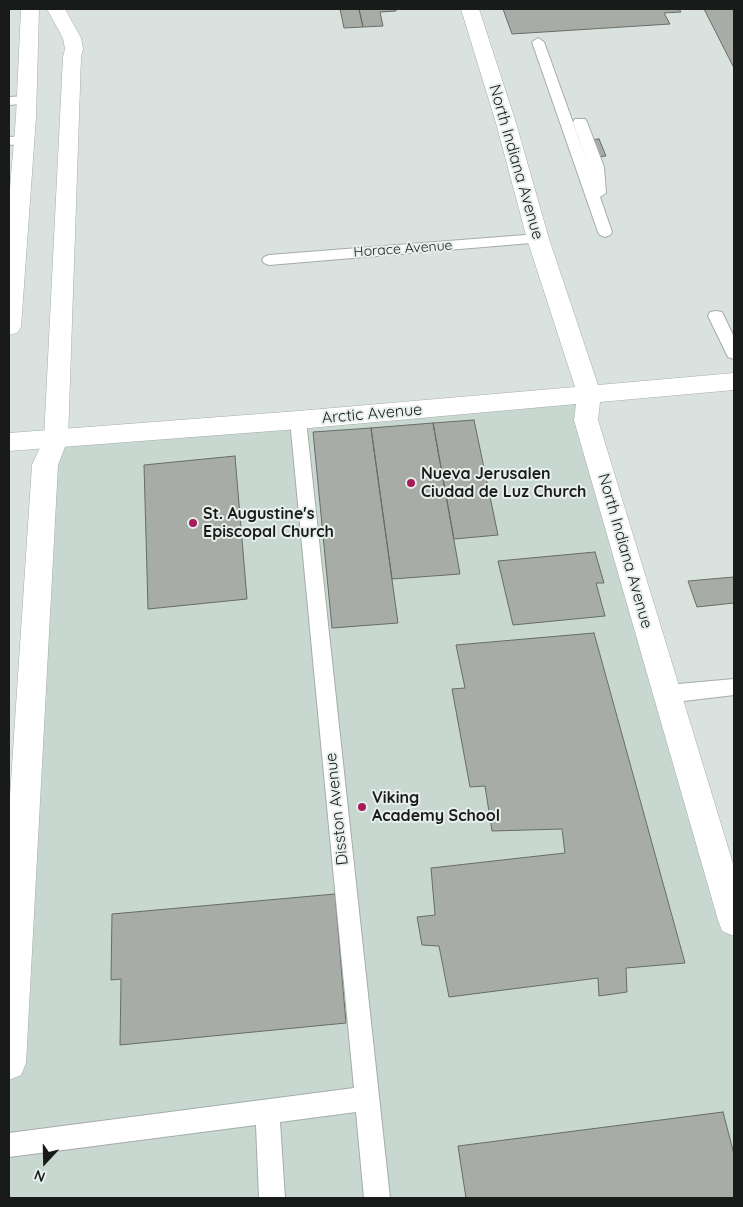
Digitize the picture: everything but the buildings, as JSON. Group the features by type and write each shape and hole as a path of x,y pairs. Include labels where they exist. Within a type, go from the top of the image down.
{"main road":[{"path":"9,328 18,100 30,9"},
{"path":"9,1063 45,465 56,439 72,57 74,49 72,38 56,9"},
{"name":"North Indiana Avenue","path":"470,9 506,123 538,239 588,394 586,420 734,920"},
{"name":"Arctic Avenue","path":"9,442 298,420 734,381"}],"lane":[{"path":"538,42 606,232"},
{"name":"Horace Avenue","path":"269,260 538,239"},
{"path":"716,316 734,353"},
{"name":"Disston Avenue","path":"298,420 377,1198"},
{"path":"667,694 734,687"},
{"path":"9,1145 366,1099"},
{"path":"267,1112 272,1198"}],"shaded area":[{"name":"Viking Academy School","path":"589,394 667,694 734,920 734,1198 9,1198 9,1063 36,604 56,439"}],"place":[{"name":"Nueva Jerusalen Ciudad de Luz Church","path":"411,483"},
{"name":"St. Augustine's Episcopal Church","path":"193,523"},
{"name":"Viking Academy School","path":"362,807"}]}
